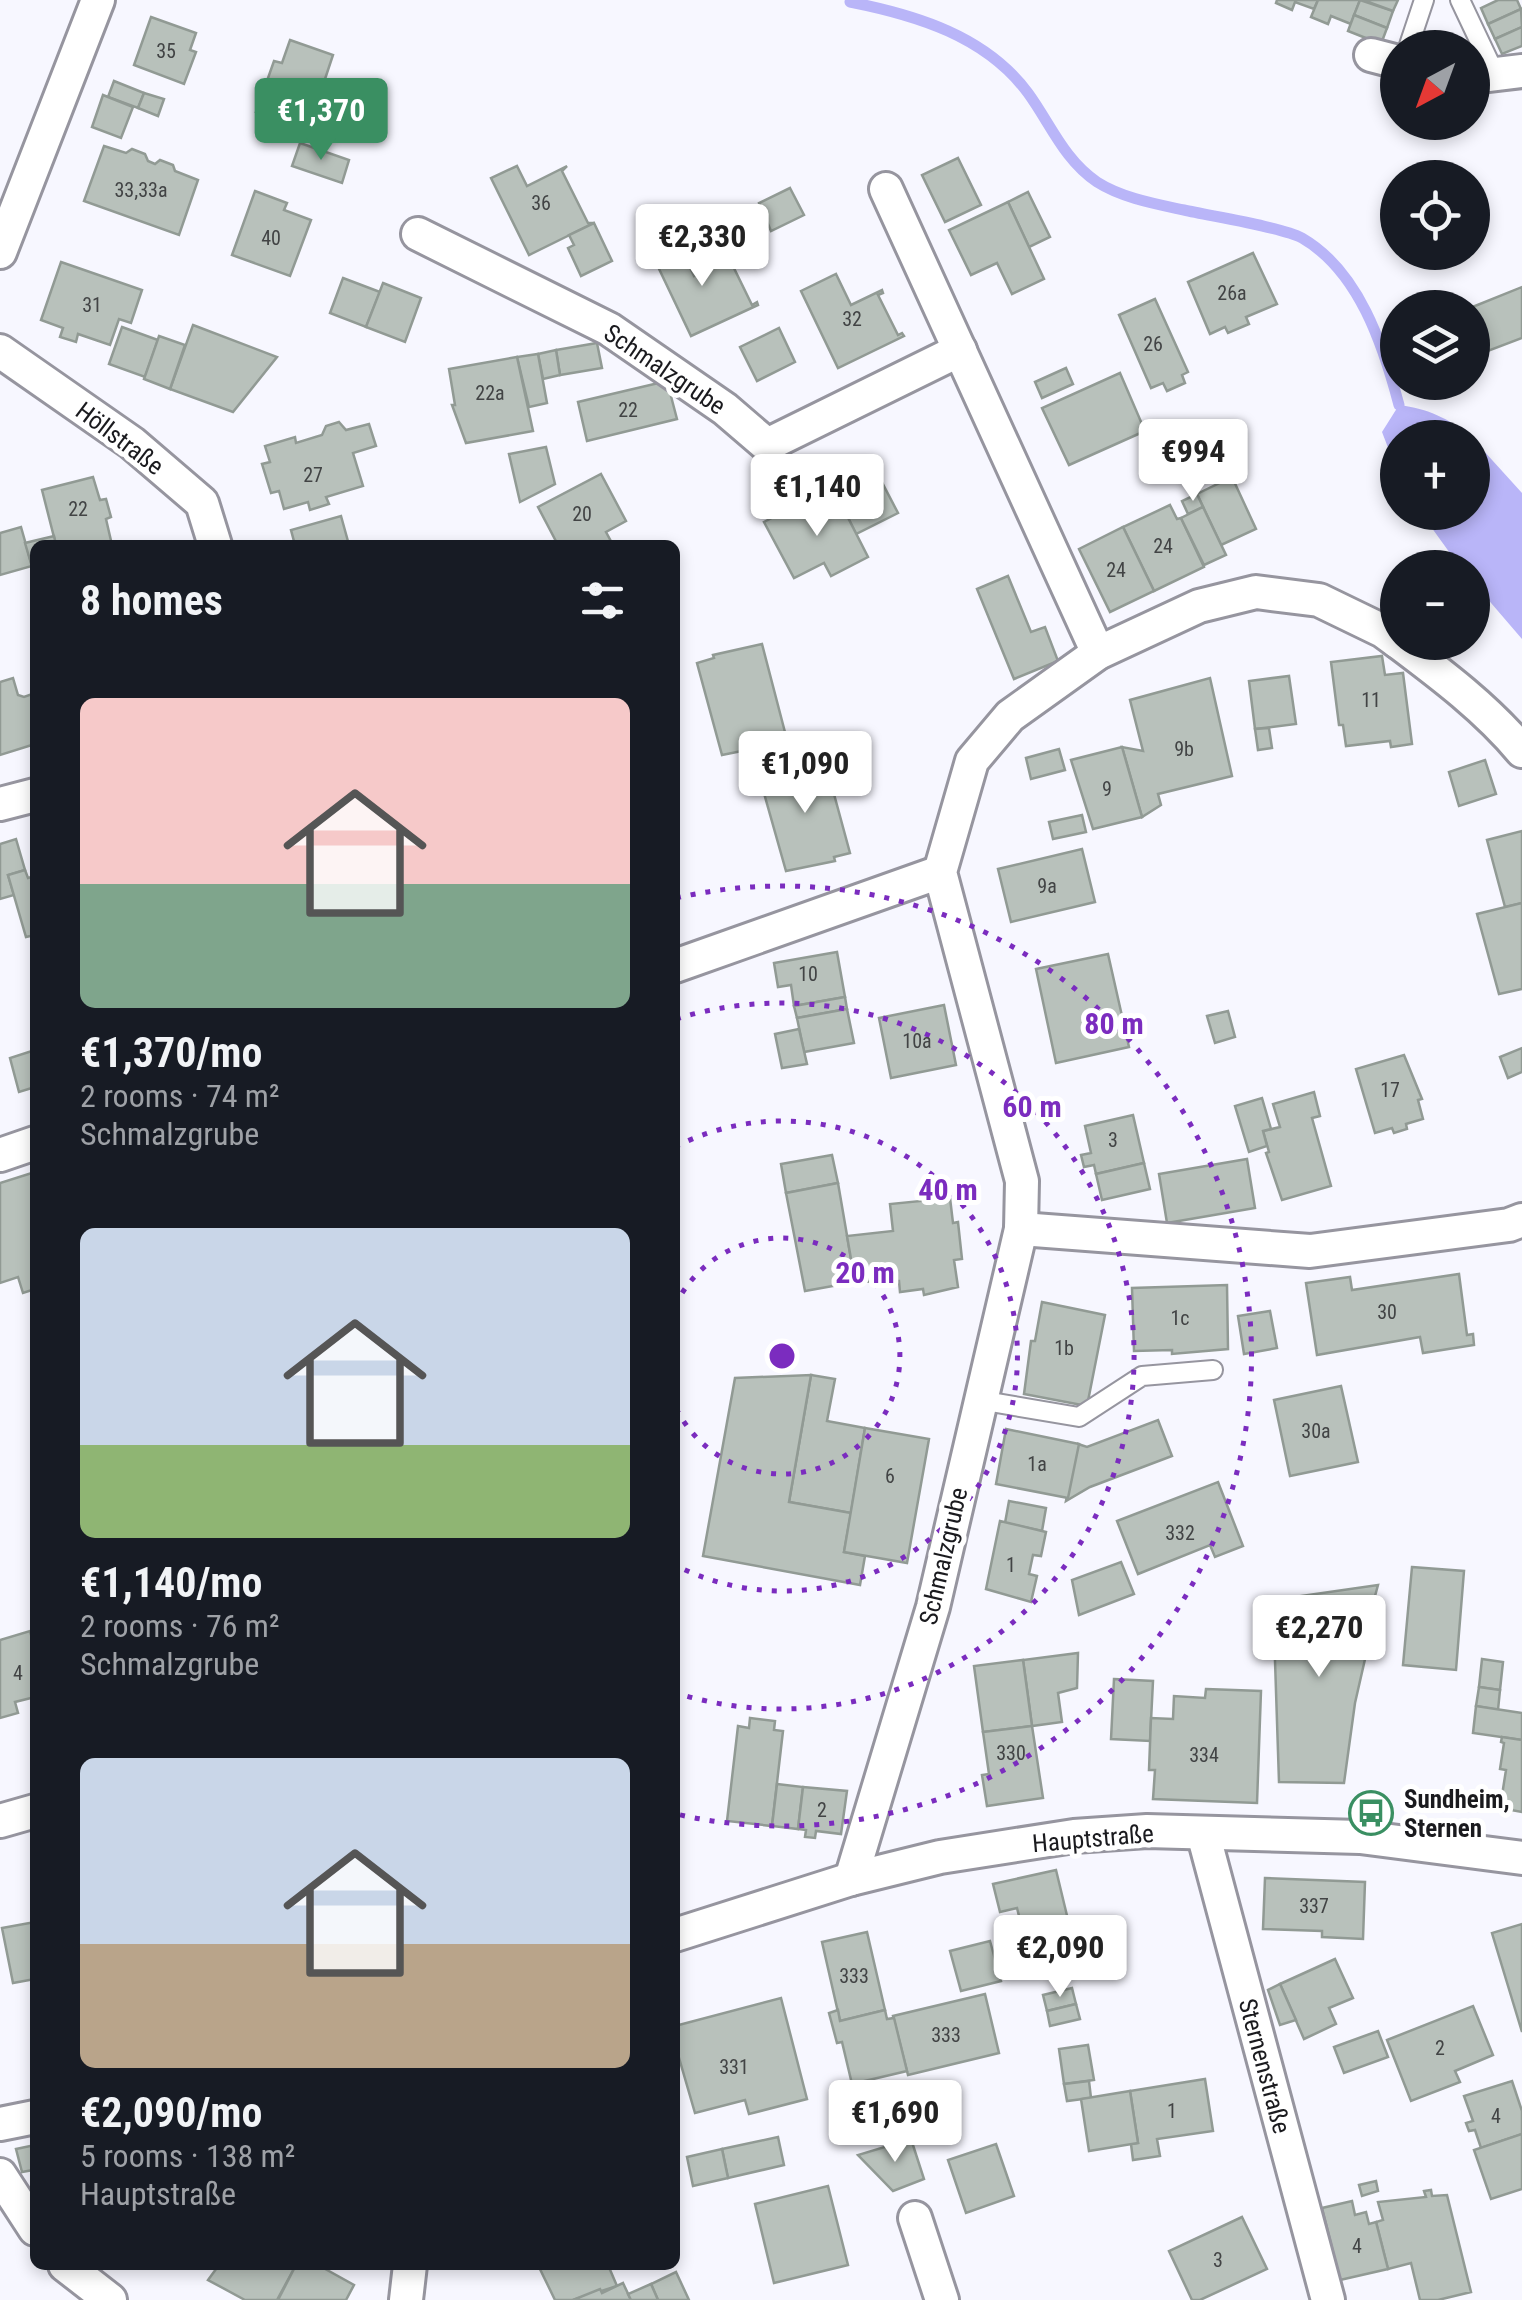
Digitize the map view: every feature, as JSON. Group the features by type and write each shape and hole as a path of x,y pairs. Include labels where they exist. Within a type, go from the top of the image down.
{"street":[{"path":"0,252 98,0"},
{"path":"886,189 1098,653"},
{"name":"Schmalzgrube","path":"418,234 609,329 726,410 767,445 960,350"},
{"name":"Höllstraße","path":"0,351 132,443 202,502 213,540"},
{"path":"680,964 940,872 972,761 1010,716 1098,653 1199,606 1256,592 1319,600 1380,630"},
{"path":"1422,660 1505,731 1522,751"},
{"path":"0,804 30,796"},
{"name":"Schmalzgrube","path":"851,1879 933,1606 1021,1229 1022,1181 940,872"},
{"path":"0,1155 30,1145"},
{"path":"1021,1229 1310,1251 1509,1226 1522,1220"},
{"path":"0,1821 30,1813"},
{"name":"Hauptstraße","path":"680,1933 851,1879 940,1858 1074,1836 1147,1831 1383,1838 1522,1858"},
{"name":"Sternenstraße","path":"1203,1833 1328,2300"},
{"path":"0,2124 30,2119"},
{"path":"0,2175 30,2221"},
{"path":"914,2218 942,2300"},
{"path":"71,2270 110,2300"},
{"path":"406,2300 409,2270"}],"lane":[{"path":"1414,30 1424,0"},
{"path":"1460,0 1497,74"},
{"path":"979,1400 1080,1417 1142,1376 1213,1370"}],"shaded area":[{"path":"1399,405 1446,420 1390,420"},
{"path":"1490,458 1522,493 1522,639 1490,602 1490,550 1448,550 1433,530 1490,530"}],"building":[{"path":"1318,0 1314,9 1295,2 1292,10 1276,3"},
{"path":"1318,0 1360,0 1351,24 1331,16 1328,24 1311,17"},
{"path":"1360,0 1393,11 1387,28 1354,15"},
{"path":"1363,0 1398,0 1393,11"},
{"path":"1498,0 1517,0 1521,9 1488,24 1481,8"},
{"path":"1521,9 1522,27 1495,39 1488,24"},
{"path":"1354,15 1387,28 1380,30 1380,44 1348,31"},
{"path":"151,17 196,33 190,50 196,52 184,84 134,65"},
{"path":"1522,27 1522,46 1502,54 1495,39"},
{"path":"290,40 333,55 325,79 344,85 338,101 349,105 338,135 327,131 323,143 302,135 304,129 256,112 274,61 282,63"},
{"path":"114,81 144,93 138,108 108,97"},
{"path":"144,93 164,99 158,116 138,108"},
{"path":"103,95 133,107 121,138 92,127"},
{"path":"300,143 349,160 342,183 292,166"},
{"path":"104,146 126,153 132,149 145,154 148,161 155,164 160,160 198,180 179,235 84,201"},
{"path":"958,158 981,205 945,222 922,175"},
{"path":"517,166 527,186 567,166 562,171 588,223 594,223 529,255 491,178"},
{"path":"790,188 804,215 771,231 759,203"},
{"path":"255,191 287,203 284,210 311,220 290,276 232,255"},
{"path":"1028,192 1050,237 1029,247 1008,202"},
{"path":"1008,202 1044,279 1012,294 997,263 971,275 949,230"},
{"path":"594,223 612,261 581,276 568,248 574,245 569,235"},
{"path":"677,239 694,276 736,256 731,262 752,305 758,305 691,336 651,252"},
{"path":"1253,253 1277,304 1246,317 1249,324 1228,333 1225,327 1210,334 1188,282"},
{"path":"61,262 142,290 131,323 119,319 110,345 78,334 76,342 60,337 63,328 41,320"},
{"path":"836,274 851,305 882,290 878,295 898,335 904,336 838,368 801,291"},
{"path":"343,278 380,292 366,327 330,313"},
{"path":"383,283 421,298 405,342 366,327"},
{"path":"1522,287 1522,338 1490,350 1490,300"},
{"path":"1155,299 1188,372 1182,375 1185,383 1167,391 1163,383 1151,388 1119,315"},
{"path":"193,325 277,357 233,412 170,389"},
{"path":"122,327 158,340 145,377 109,364"},
{"path":"779,328 795,362 757,381 740,347"},
{"path":"159,336 185,345 170,389 144,379"},
{"path":"597,343 602,368 560,375 556,350"},
{"path":"556,350 560,375 543,379 538,354"},
{"path":"538,354 547,403 529,407 517,357"},
{"path":"517,357 533,431 466,443 452,405 449,369"},
{"path":"1066,368 1073,384 1042,398 1035,382"},
{"path":"1120,373 1145,431 1069,465 1042,408"},
{"path":"667,381 677,419 587,441 578,402"},
{"path":"339,422 346,430 369,424 376,446 353,453 363,486 326,497 329,504 310,510 308,502 284,509 279,491 271,493 262,464 270,462 265,446 295,437 296,443 322,435 326,426"},
{"path":"546,447 555,484 520,502 509,454"},
{"path":"873,465 898,513 856,534 832,486"},
{"path":"601,474 626,521 606,532 610,540 555,540 538,507"},
{"path":"93,477 100,500 106,499 111,540 55,540 42,490"},
{"path":"1232,477 1256,529 1221,545 1197,494"},
{"path":"1197,494 1203,507 1188,514 1182,501"},
{"path":"837,496 868,557 831,576 824,563 794,578 764,522 793,507 798,517"},
{"path":"1170,505 1177,519 1181,518 1204,567 1154,591 1123,527"},
{"path":"1203,507 1226,555 1204,565 1181,518"},
{"path":"341,516 348,540 294,540 291,530"},
{"path":"21,527 30,567 0,575 0,533"},
{"path":"1123,527 1154,591 1110,612 1079,549"},
{"path":"1008,576 1031,632 1045,627 1058,661 1014,679 977,589"},
{"path":"762,644 786,736 770,740 771,745 722,755 697,663 714,658 713,655"},
{"path":"1380,656 1385,675 1403,673 1412,744 1391,747 1390,741 1346,746 1343,725 1339,725 1331,662"},
{"path":"1289,676 1296,724 1255,729 1249,681"},
{"path":"13,678 18,695 30,695 30,746 0,755 0,682"},
{"path":"1210,678 1232,776 1158,794 1161,805 1142,817 1122,747 1143,751 1130,700"},
{"path":"1269,728 1272,748 1258,750 1255,729"},
{"path":"1122,747 1142,817 1093,829 1071,760"},
{"path":"1059,749 1065,770 1031,779 1026,758"},
{"path":"1485,760 1496,794 1459,806 1449,772"},
{"path":"825,761 850,853 834,857 835,861 786,871 760,779 806,762 807,766"},
{"path":"1082,815 1086,832 1053,839 1049,822"},
{"path":"1522,831 1522,903 1505,907 1487,840"},
{"path":"16,839 25,870 8,875 14,895 0,899 0,844"},
{"path":"1082,849 1095,902 1011,922 998,869"},
{"path":"25,870 30,877 30,936 26,937 8,875"},
{"path":"1522,903 1522,989 1499,994 1477,914"},
{"path":"837,952 845,997 794,1006 791,985 778,987 774,963"},
{"path":"1108,954 1129,1047 1056,1063 1036,969"},
{"path":"845,997 847,1009 797,1018 794,1006"},
{"path":"944,1005 956,1065 891,1078 879,1018"},
{"path":"847,1009 854,1043 804,1052 797,1018"},
{"path":"1228,1011 1235,1037 1215,1043 1207,1016"},
{"path":"799,1029 807,1064 782,1068 775,1034"},
{"path":"1522,1048 1522,1072 1508,1078 1500,1057"},
{"path":"30,1052 30,1089 19,1092 10,1058"},
{"path":"1404,1055 1422,1099 1418,1100 1423,1119 1394,1133 1392,1128 1375,1133 1356,1069"},
{"path":"1314,1092 1320,1116 1312,1118 1331,1186 1282,1200 1263,1131 1280,1127 1273,1104"},
{"path":"1262,1098 1271,1129 1263,1131 1267,1146 1249,1152 1235,1106"},
{"path":"1133,1115 1144,1163 1096,1174 1094,1165 1084,1167 1081,1155 1091,1153 1085,1126"},
{"path":"832,1155 838,1183 786,1193 781,1164"},
{"path":"1247,1159 1255,1208 1167,1223 1159,1174"},
{"path":"1144,1163 1150,1189 1102,1200 1096,1174"},
{"path":"30,1174 30,1291 23,1293 18,1277 0,1283 0,1183"},
{"path":"838,1183 855,1282 805,1291 786,1193"},
{"path":"950,1198 953,1223 958,1222 962,1259 954,1260 958,1287 924,1295 923,1289 900,1292 899,1281 855,1282 847,1236 893,1231 890,1204"},
{"path":"1459,1274 1467,1335 1473,1334 1474,1345 1423,1353 1420,1337 1317,1355 1306,1283 1350,1277 1352,1290"},
{"path":"1227,1285 1228,1349 1172,1354 1172,1350 1134,1351 1132,1288"},
{"path":"1042,1302 1105,1315 1087,1406 1024,1394 1031,1341 1035,1341"},
{"path":"1270,1311 1277,1348 1244,1354 1238,1316"},
{"path":"811,1375 835,1379 827,1421 865,1428 851,1513 789,1502"},
{"path":"811,1375 789,1502 851,1513 844,1552 865,1556 860,1585 703,1556 735,1378"},
{"path":"1341,1386 1358,1462 1290,1476 1274,1400"},
{"path":"1158,1420 1172,1456 1090,1487 1066,1501 1078,1444 1087,1447"},
{"path":"865,1428 929,1439 907,1563 844,1552"},
{"path":"1006,1429 1079,1444 1068,1498 996,1484"},
{"path":"1218,1482 1243,1546 1215,1557 1210,1545 1138,1574 1117,1521"},
{"path":"1009,1501 1046,1508 1042,1531 1005,1523"},
{"path":"1000,1521 1046,1532 1041,1556 1033,1555 1029,1574 1037,1576 1031,1602 986,1589"},
{"path":"1121,1562 1134,1594 1079,1615 1072,1580"},
{"path":"1412,1567 1464,1571 1456,1670 1403,1665"},
{"path":"1378,1585 1344,1783 1279,1782 1273,1600"},
{"path":"30,1631 30,1698 15,1702 18,1713 0,1718 0,1640"},
{"path":"1078,1653 1077,1688 1058,1693 1062,1722 1032,1726 1023,1660"},
{"path":"1482,1659 1503,1662 1500,1690 1479,1687"},
{"path":"1023,1660 1032,1726 983,1732 974,1666"},
{"path":"1114,1679 1153,1681 1150,1741 1111,1739"},
{"path":"1479,1687 1500,1690 1498,1710 1476,1706"},
{"path":"1206,1689 1261,1691 1257,1803 1153,1799 1155,1770 1149,1770 1151,1718 1173,1719 1174,1696 1205,1698"},
{"path":"1476,1706 1522,1713 1522,1740 1473,1733"},
{"path":"750,1718 775,1721 774,1730 783,1731 772,1826 727,1821 738,1726 749,1728"},
{"path":"1032,1726 1043,1798 987,1806 982,1775 989,1774 983,1732"},
{"path":"1502,1737 1522,1740 1522,1812 1500,1808 1506,1770 1500,1769"},
{"path":"777,1784 803,1787 798,1829 772,1826"},
{"path":"803,1787 847,1791 841,1834 816,1831 815,1838 805,1837 806,1830 798,1829"},
{"path":"1056,1870 1077,1957 1032,1967 1017,1908 1000,1912 993,1884"},
{"path":"1265,1878 1365,1882 1363,1939 1322,1937 1322,1931 1263,1929"},
{"path":"30,1923 30,1980 13,1983 2,1928"},
{"path":"1522,1924 1522,2032 1492,1933"},
{"path":"867,1932 885,2010 840,2021 822,1942"},
{"path":"990,1941 1001,1981 961,1991 950,1951"},
{"path":"1335,1959 1353,1998 1329,2008 1336,2024 1304,2039 1280,1984"},
{"path":"1280,1984 1296,2020 1280,2025 1268,1990"},
{"path":"1072,1988 1076,2004 1047,2011 1043,1995"},
{"path":"985,1994 999,2053 908,2075 893,2016"},
{"path":"781,1998 807,2099 749,2114 745,2100 695,2113 680,2061 680,2025"},
{"path":"1076,2004 1080,2019 1050,2026 1047,2011"},
{"path":"1473,2006 1493,2055 1455,2071 1460,2082 1411,2101 1387,2040"},
{"path":"838,2010 840,2021 885,2010 887,2019 894,2018 907,2071 852,2084 842,2042 837,2043 829,2013"},
{"path":"1378,2031 1388,2057 1344,2073 1334,2047"},
{"path":"1088,2045 1094,2080 1064,2084 1059,2049"},
{"path":"1205,2079 1213,2131 1157,2139 1160,2156 1133,2160 1131,2144 1138,2143 1130,2091"},
{"path":"1089,2081 1091,2098 1067,2101 1064,2084"},
{"path":"1512,2081 1522,2111 1522,2134 1481,2148 1475,2130 1469,2131 1466,2123 1473,2121 1464,2096"},
{"path":"1130,2091 1138,2143 1089,2151 1081,2099"},
{"path":"1522,2134 1522,2189 1491,2199 1474,2150"},
{"path":"778,2137 784,2165 728,2178 722,2149"},
{"path":"911,2139 924,2179 893,2191 858,2155"},
{"path":"996,2144 1014,2196 966,2213 948,2160"},
{"path":"30,2146 30,2171 22,2172 16,2149"},
{"path":"722,2149 728,2178 693,2186 687,2157"},
{"path":"1376,2181 1378,2191 1362,2196 1359,2185"},
{"path":"828,2186 848,2265 774,2283 755,2204"},
{"path":"1431,2190 1432,2196 1447,2195 1471,2292 1420,2300 1411,2263 1388,2269 1376,2222 1383,2220 1378,2202 1426,2197 1424,2191"},
{"path":"1352,2201 1355,2215 1366,2212 1369,2224 1376,2222 1388,2269 1340,2280 1322,2208"},
{"path":"1242,2217 1267,2269 1200,2300 1192,2300 1169,2251"},
{"path":"215,2270 293,2270 277,2300 245,2300 208,2280"},
{"path":"293,2270 327,2270 354,2285 346,2300 278,2300"},
{"path":"540,2270 610,2270 617,2286 573,2300 555,2300"},
{"path":"676,2272 689,2300 658,2300 651,2284"},
{"path":"623,2283 631,2300 573,2300 600,2289 602,2293"},
{"path":"651,2284 658,2300 631,2300 628,2294"}],"waterway":[{"path":"850,2 924,21 992,57 1028,93 1075,163 1107,188 1151,203 1279,230 1302,238 1322,252 1366,311 1399,405"}],"place":[{"name":"Sundheim, Sternen","path":"1371,1813"}]}
